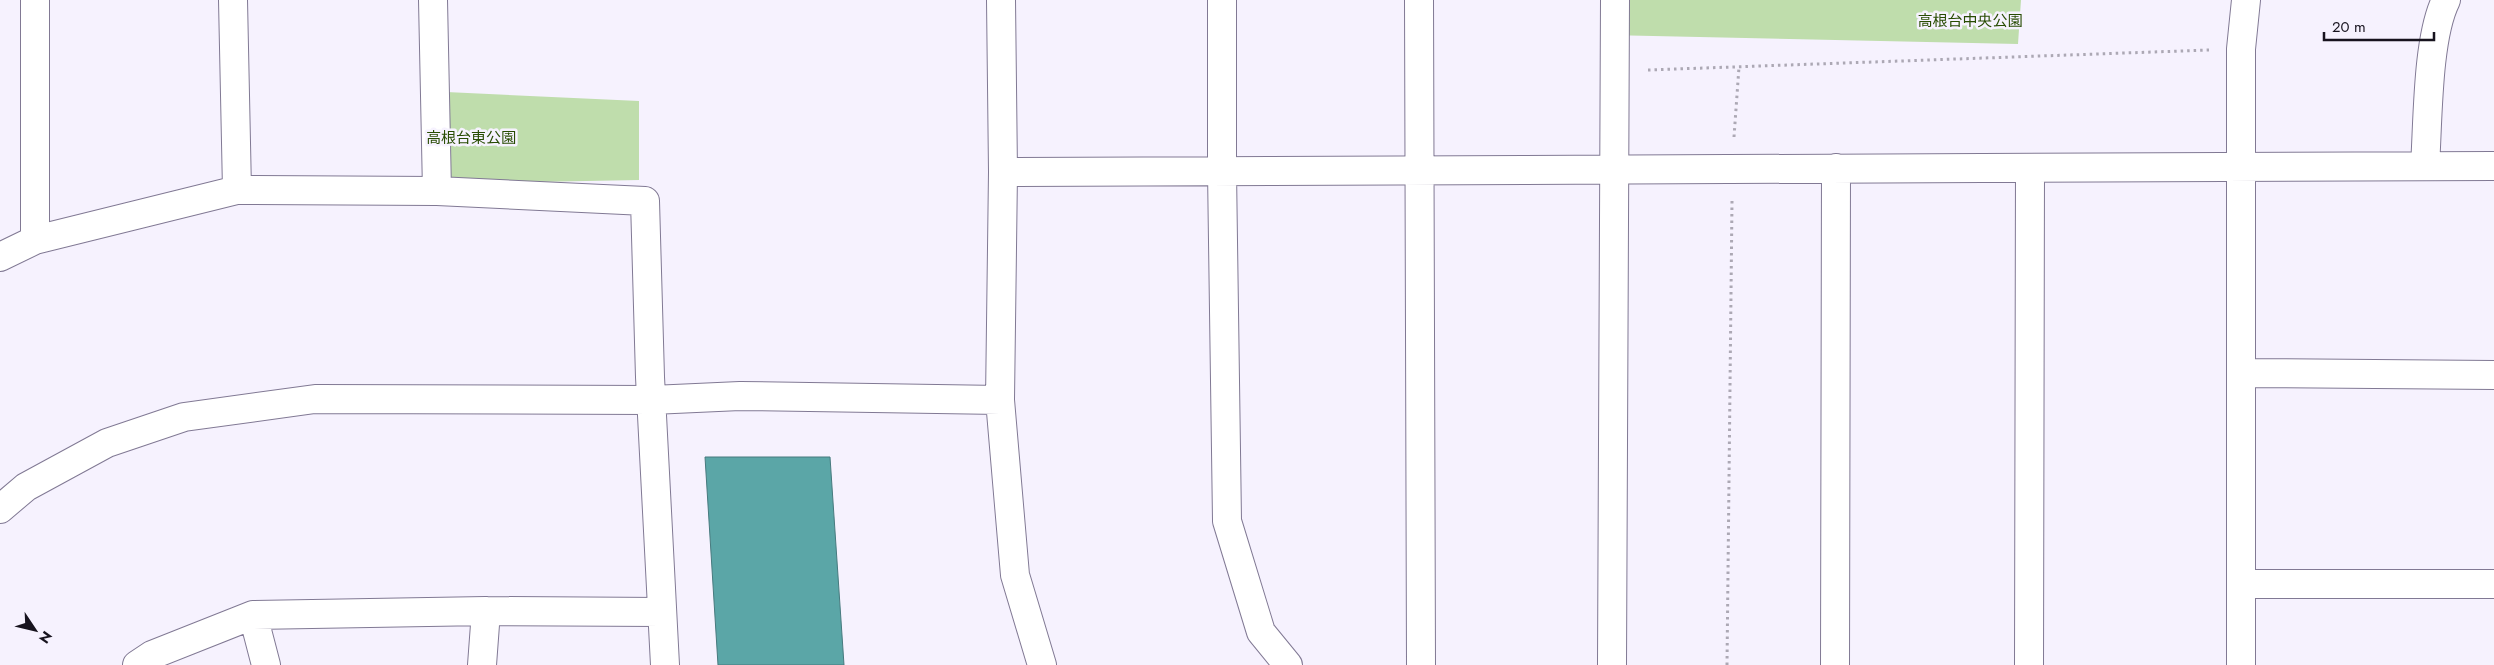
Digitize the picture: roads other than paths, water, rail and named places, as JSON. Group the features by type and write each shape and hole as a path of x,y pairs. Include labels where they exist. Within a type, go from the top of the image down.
{"street":[{"path":"35,0 35,240"},
{"path":"233,0 237,190"},
{"path":"433,0 436,191"},
{"path":"1001,0 1003,172 1000,400 1015,575 1042,665"},
{"path":"1222,0 1222,171 1227,521 1261,632 1288,665"},
{"path":"1419,0 1420,665"},
{"path":"1612,665 1615,0"},
{"path":"2241,665 2241,49 2246,0"},
{"path":"2425,166 2430,80 2439,14 2446,0"},
{"path":"1003,172 2494,166"},
{"path":"1835,665 1836,168"},
{"path":"2030,168 2030,665"},
{"path":"0,257 35,240 237,190 436,191 645,201 652,400 665,665"},
{"path":"2241,373 2494,375"},
{"path":"0,509 26,486 107,443 184,417 315,399 652,400 740,396 1000,400"},
{"path":"2241,584 2494,584"},
{"path":"137,665 152,655 253,616 486,611 662,612"},
{"path":"482,665 486,611"},
{"path":"253,616 266,665"}],"water":[{"path":"705,457 830,457 844,665 718,665"}],"park label":[{"name":"高根台中央公園","path":"1970,21"},
{"name":"高根台東公園","path":"471,138"}]}
